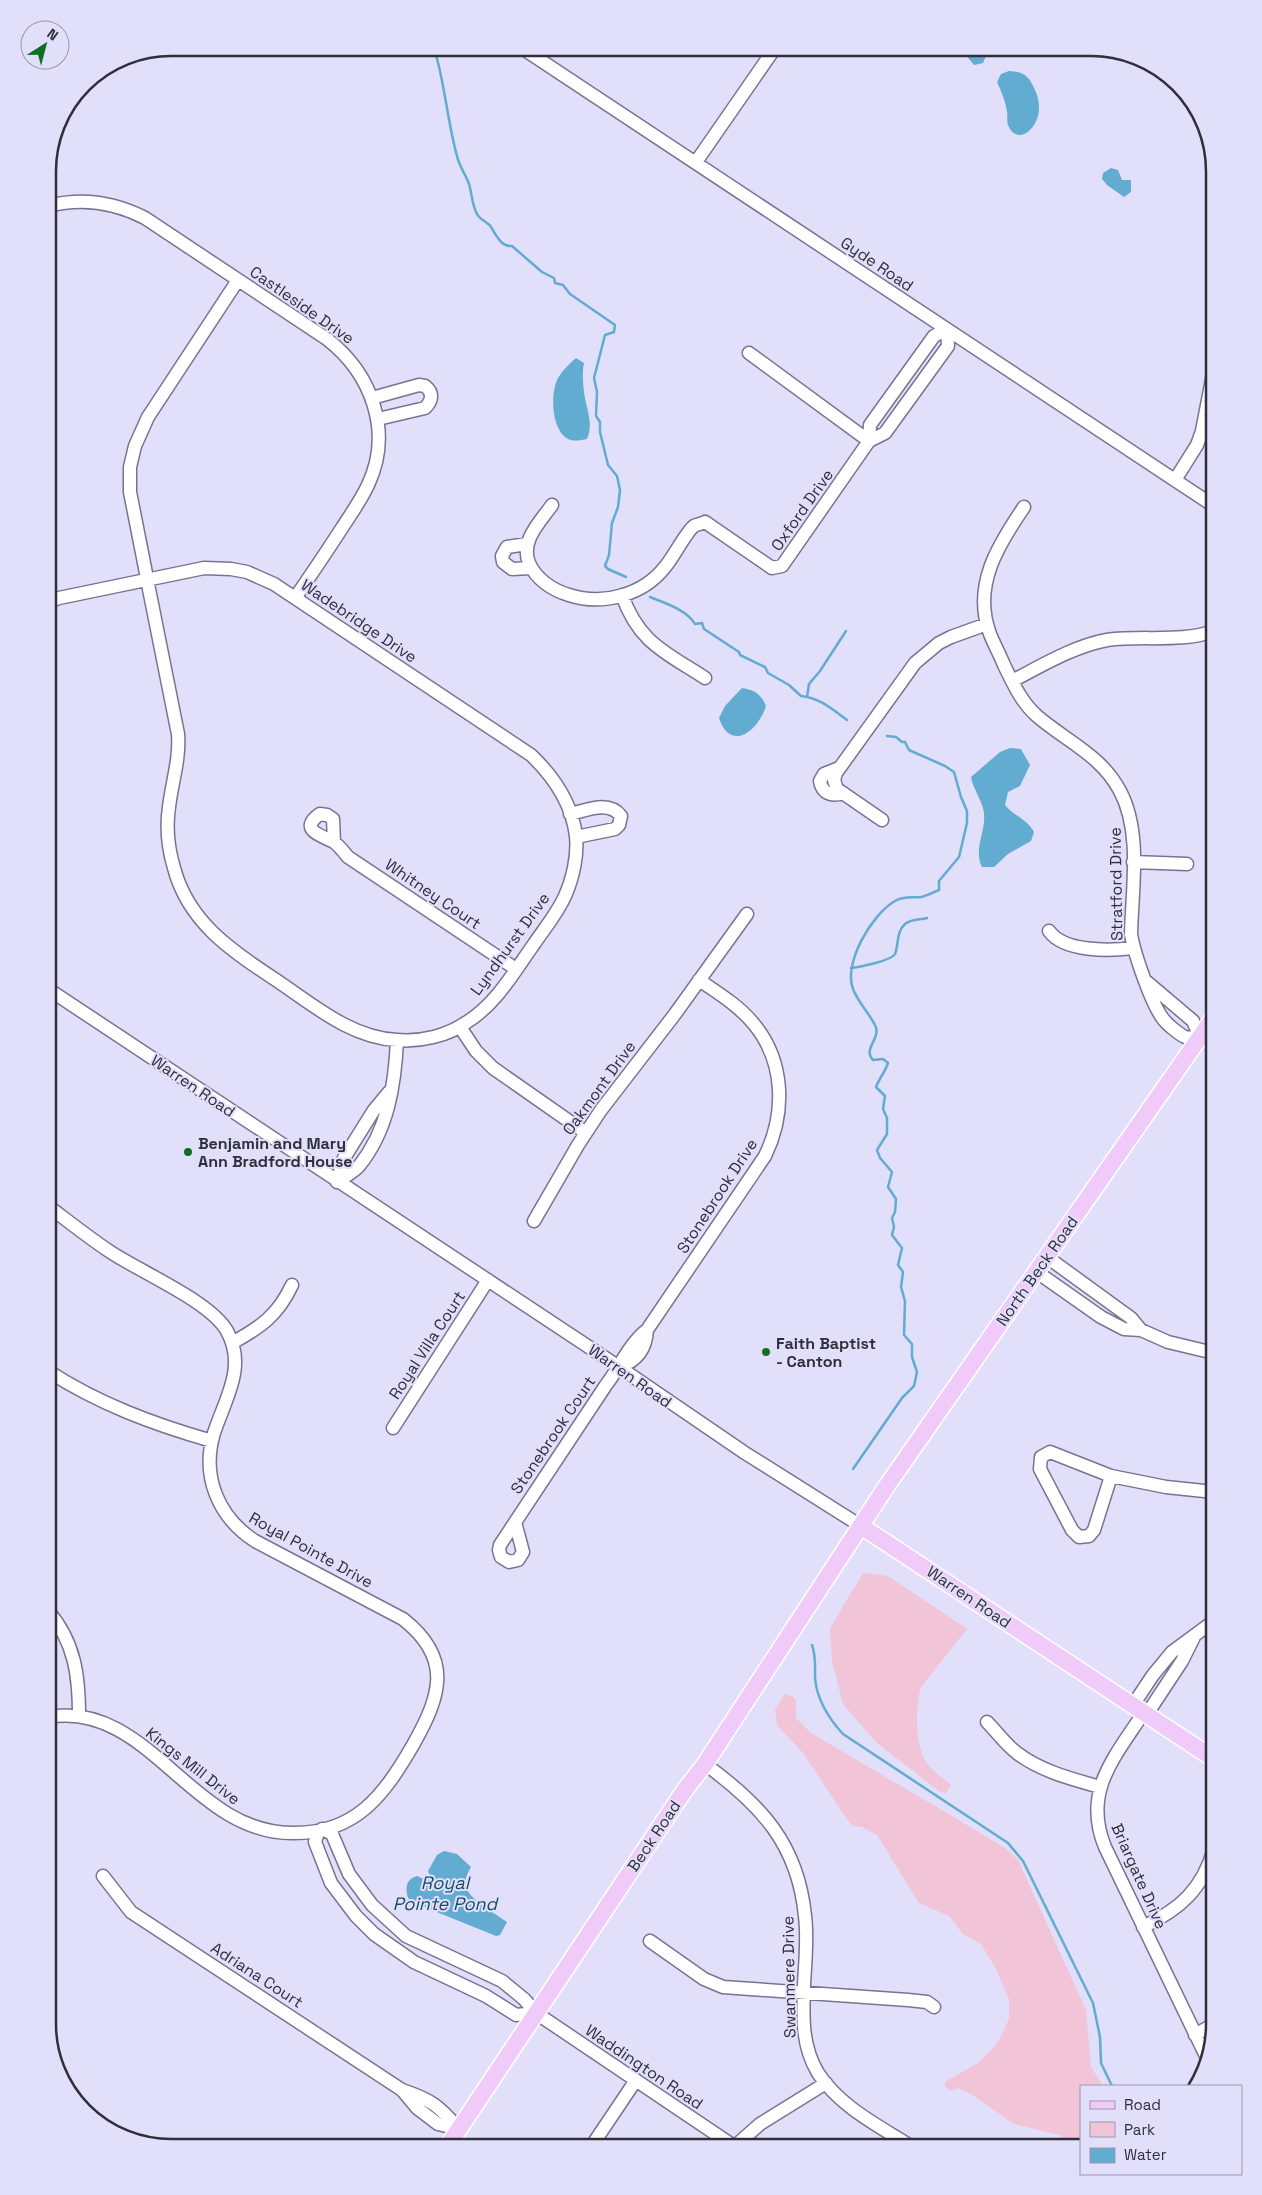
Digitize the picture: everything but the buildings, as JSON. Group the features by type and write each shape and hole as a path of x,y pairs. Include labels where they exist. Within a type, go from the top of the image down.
{"main road":[{"name":"North Beck Road","path":"861,1526 886,1487 1206,1028"},
{"name":"Warren Road","path":"861,1526 1206,1754"},
{"name":"Beck Road","path":"452,2139 684,1791 705,1764 861,1526"}],"street":[{"name":"Gyde Road","path":"534,56 1206,501"},
{"path":"696,162 769,56"},
{"name":"Castleside Drive","path":"56,204 91,201 130,210 146,218 338,348 359,372 372,398 378,419 378,450 368,486 296,598"},
{"name":"Lyndhurst Drive","path":"238,280 148,417 135,446 130,467 130,492 178,734 178,758 169,807 168,835 174,870 186,899 207,929 234,952 347,1027 370,1036 397,1040 430,1038 460,1027 491,1003 553,917 565,896 573,873 576,843"},
{"name":"Oxford Drive","path":"531,568 534,574 549,586 567,594 607,600 651,582 665,567 693,527 705,522 772,568 782,566 869,441 885,433 948,346 947,329"},
{"path":"748,353 869,441"},
{"path":"372,398 419,386 425,386 431,394 431,399 425,408 378,419"},
{"path":"1175,480 1197,445 1206,410"},
{"path":"527,544 508,546 502,556 503,562 512,569 531,568 527,558 527,544 552,506"},
{"path":"882,820 837,789 834,780 839,768 915,662 939,643 964,631 987,624 986,588 992,561 1000,541 1024,507"},
{"name":"Wadebridge Drive","path":"56,600 204,568 231,568 263,578 531,755 554,780 570,814 576,843"},
{"path":"622,595 628,612 641,632 662,650 705,678"},
{"name":"Stratford Drive","path":"987,624 1022,699 1035,714 1090,754 1112,777 1128,808 1133,834 1131,934 1133,948 1147,982 1164,1020 1186,1037 1200,1037 1193,1021 1147,982"},
{"path":"1012,681 1062,656 1098,642 1119,639 1194,636 1206,633"},
{"path":"570,814 609,807 616,810 621,816 619,825 615,828 576,843"},
{"name":"Whitney Court","path":"334,842 348,856 516,969"},
{"path":"1133,862 1188,864"},
{"name":"Oakmont Drive","path":"534,1221 586,1133 746,914"},
{"path":"1049,931 1054,938 1087,948 1113,950 1133,948"},
{"name":"Stonebrook Drive","path":"619,1367 638,1338 647,1330 765,1156 778,1120 780,1107 778,1079 767,1043 742,1011 699,980"},
{"name":"Warren Road","path":"56,994 619,1367 745,1453 861,1526"},
{"path":"460,1027 476,1050 493,1068 586,1133"},
{"path":"338,1182 358,1167 385,1118 393,1087 397,1040"},
{"name":"Royal Pointe Drive","path":"56,1212 108,1251 207,1308 222,1323 232,1343 236,1359 234,1377 212,1442 210,1465 213,1487 221,1507 236,1526 255,1541 403,1619 423,1638 434,1661 437,1685 433,1707 394,1777 383,1792 368,1807 339,1824 322,1829"},
{"path":"1047,1257 1131,1318 1141,1330"},
{"path":"1037,1272 1101,1317 1124,1329 1141,1330 1168,1342 1206,1351"},
{"name":"Royal Villa Court","path":"393,1428 488,1280"},
{"path":"232,1343 269,1318 283,1304 292,1285"},
{"name":"Stonebrook Court","path":"515,1522 619,1367"},
{"path":"56,1376 90,1396 136,1417 212,1442"},
{"path":"1111,1476 1094,1530 1089,1536 1079,1537 1072,1530 1040,1469 1039,1460 1043,1454 1054,1452 1111,1476 1166,1487 1206,1491"},
{"path":"56,1622 63,1631 74,1658 79,1684 79,1716"},
{"name":"Briargate Drive","path":"1203,2050 1100,1836 1096,1810 1100,1787 1112,1759 1141,1711 1182,1662 1194,1637 1206,1627"},
{"name":"Kings Mill Drive","path":"56,1717 79,1716 102,1722 123,1732 215,1807 238,1821 273,1832 304,1833 322,1829"},
{"path":"987,1722 1016,1752 1029,1760 1060,1774 1100,1787"},
{"name":"Swanmere Drive","path":"705,1764 755,1804 776,1832 791,1858 800,1886 806,1916 803,2022 806,2043 813,2063 826,2083 844,2102 899,2139"},
{"path":"334,1838 334,1830 339,1824"},
{"path":"315,1842 318,1832 322,1829 329,1832 334,1838"},
{"path":"304,1833 308,1834 315,1842"},
{"name":"Waddington Road","path":"334,1838 349,1874 372,1905 406,1936 502,1981 524,2000 536,2014 723,2139"},
{"name":"Waddington Road","path":"315,1842 331,1883 356,1916 393,1948 430,1971 475,1991 516,2015 536,2014"},
{"path":"1143,1927 1166,1916 1183,1903 1206,1870"},
{"path":"331,1883 349,1874"},
{"name":"Adriana Court","path":"103,1876 131,1912 402,2090 416,2108 438,2124 459,2129"},
{"path":"650,1941 704,1979 723,1987 908,2000 927,2002 934,2006"},
{"path":"475,1991 483,1971"},
{"path":"1195,2035 1206,2029"},
{"path":"596,2139 636,2080"},
{"path":"744,2139 760,2124 826,2083"}],"green space":[{"path":"863,1573 888,1576 967,1629 921,1687 919,1696 917,1729 921,1751 930,1767 951,1785 946,1793 940,1792 877,1743 843,1704 832,1661 830,1628"},
{"path":"784,1694 792,1696 796,1700 796,1718 811,1733 1005,1848 1018,1860 1086,2010 1091,2067 1102,2085 1080,2085 1080,2139 1066,2139 1059,2135 1014,2124 971,2094 958,2088 951,2091 945,2087 945,2082 978,2063 997,2044 1009,2019 1009,1999 996,1969 981,1944 963,1934 949,1916 919,1903 877,1835 862,1827 853,1826 846,1818 803,1753 777,1725 775,1710"}],"water":[{"path":"967,56 986,56 983,63 974,65"},
{"path":"1009,71 1019,72 1031,81 1039,102 1036,122 1026,133 1019,135 1014,133 1008,125 1006,104 997,82 1001,74"},
{"path":"1111,168 1118,170 1122,180 1131,180 1131,192 1124,197 1102,179 1103,173"},
{"path":"576,358 584,363 583,385 590,427 587,439 575,441 568,439 558,428 553,402 555,385 558,378"},
{"path":"742,688 757,693 766,706 757,723 751,729 737,736 730,735 724,729 719,718 725,706"},
{"path":"1010,748 1021,749 1030,765 1020,786 1008,792 1005,805 1028,824 1034,832 1031,841 1008,854 994,867 982,867 979,847 984,813 971,777 1000,752"},
{"name":"Royal Pointe Pond","path":"444,1851 457,1854 471,1867 466,1881 468,1891 477,1901 507,1922 500,1935 496,1936 417,1904 408,1898 407,1887 411,1879 417,1876 426,1880 430,1876 428,1871 437,1855"}],"waterway":[{"path":"436,56 458,160 469,184 478,216 490,225 502,243 512,246 542,272 554,278 555,283 563,285 570,294 615,325 614,332 605,335 594,378 597,392 596,416 600,422 600,432 608,465 617,476 620,490 618,507 612,523 609,555 605,566 626,577"},
{"path":"650,597 681,611 695,624 702,623 704,629 739,652 740,655 765,667 768,673 789,685 801,696 820,702 847,720"},
{"path":"807,697 809,684 820,671 846,631"},
{"path":"853,1469 902,1398 914,1386 917,1372 912,1357 912,1344 904,1335 905,1301 901,1287 903,1272 898,1265 902,1248 892,1235 894,1227 892,1218 895,1212 896,1199 888,1187 892,1172 880,1158 877,1150 887,1134 887,1118 883,1109 885,1096 876,1087 888,1063 883,1059 873,1060 870,1056 876,1030 873,1021 853,989 851,978 852,966 862,940 886,907 898,899 923,896 939,890 939,881 959,857 967,823 967,811 954,772 909,750 905,742 896,737 887,736"},
{"path":"851,968 892,957 895,954 902,927 907,922 927,918"},
{"path":"812,1645 818,1693 828,1715 843,1734 1008,1843 1023,1861 1093,2003 1100,2037 1101,2063 1112,2085"}],"place":[{"name":"Benjamin and Mary Ann Bradford House","path":"188,1152"},
{"name":"Faith Baptist - Canton","path":"766,1352"}]}
